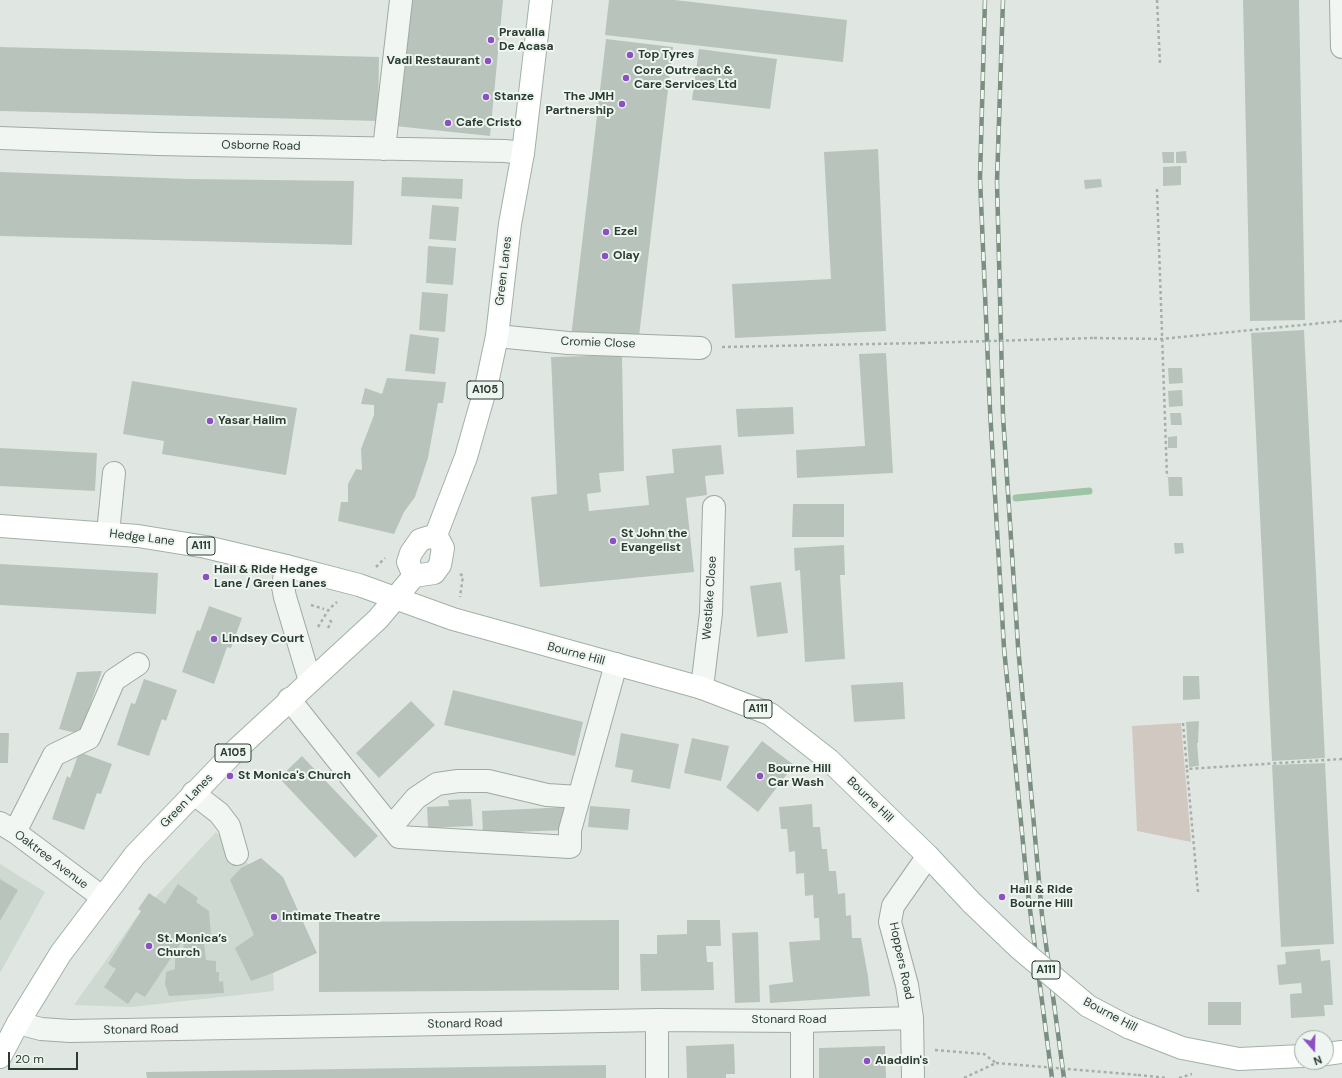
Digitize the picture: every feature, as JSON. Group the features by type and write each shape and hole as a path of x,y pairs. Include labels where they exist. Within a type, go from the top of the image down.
{"main road":[{"name":"Green Lanes","path":"436,535 470,444 487,383 497,336 510,224 522,153 540,0"},
{"name":"Hedge Lane","path":"0,526 138,536 206,547 359,585 396,598"},
{"path":"436,535 443,548 440,565 434,573 414,576 408,562 411,553 420,540 436,535"},
{"name":"Green Lanes","path":"0,1057 47,974 102,897 135,855 194,793 290,699 378,619 414,576"},
{"name":"Bourne Hill","path":"396,598 453,619 702,688 770,714 829,760 928,856 972,903 1019,948 1088,1006 1128,1026 1182,1048 1239,1059 1294,1056"}],"street":[{"path":"384,149 401,0"},
{"path":"1341,0 1342,47"},
{"name":"Osborne Road","path":"0,138 158,144 505,150 522,153"},
{"name":"Cromie Close","path":"497,336 568,343 700,348"},
{"path":"108,533 114,473"},
{"name":"Westlake Close","path":"702,688 711,612 714,507"},
{"path":"286,566 283,587 285,597 310,681"},
{"path":"4,826 54,755 89,738 114,680 138,664"},
{"path":"290,699 399,837 570,847 570,830 616,664"},
{"path":"391,827 416,798 437,784 458,781 488,782 547,795 579,797"},
{"path":"194,793 219,813 229,826 237,854"},
{"name":"Oaktree Avenue","path":"4,826 102,897"},
{"name":"Hoppers Road","path":"913,1078 912,1018 906,986 890,922 893,906 928,856"},
{"name":"Stonard Road","path":"18,1023 41,1029 70,1031 657,1020 912,1018"},
{"path":"657,1020 657,1078"},
{"path":"802,1020 802,1078"}],"path":[{"path":"1157,0 1160,63"},
{"path":"1157,189 1161,339 1167,477"},
{"path":"700,348 1094,338 1161,339 1342,321"},
{"path":"456,572 463,576 460,597"},
{"path":"311,605 324,609"},
{"path":"328,628 331,622 329,617"},
{"path":"1183,723 1198,892"},
{"path":"1187,769 1342,759"},
{"path":"913,1049 984,1054 996,1063"},
{"path":"964,1078 996,1063 1166,1078"}],"shaded area":[{"path":"1181,723 1191,842 1137,831 1132,726"},
{"path":"216,832 269,885 274,991 132,1007 74,1005 136,918"},
{"path":"0,864 45,892 0,973"}],"building":[{"path":"409,0 503,0 490,136 395,126"},
{"path":"609,0 675,0 847,20 843,62 605,35"},
{"path":"1243,0 1299,0 1305,320 1250,321"},
{"path":"606,39 673,47 638,345 571,337"},
{"path":"0,47 379,57 378,121 0,111"},
{"path":"699,49 777,59 770,109 692,100"},
{"path":"878,149 886,331 735,338 732,284 831,279 824,152"},
{"path":"1186,151 1187,163 1176,163 1176,152"},
{"path":"1162,152 1174,152 1174,163 1163,163"},
{"path":"1181,166 1181,185 1163,186 1163,167"},
{"path":"0,172 189,179 354,181 352,245 0,236"},
{"path":"402,177 463,179 462,199 401,196"},
{"path":"1101,179 1102,187 1085,189 1084,180"},
{"path":"432,205 459,207 456,241 429,239"},
{"path":"428,246 456,248 453,285 426,283"},
{"path":"422,292 448,294 445,332 419,330"},
{"path":"1304,330 1325,758 1272,761 1251,333"},
{"path":"410,334 439,338 435,374 405,371"},
{"path":"886,353 893,473 797,478 796,450 865,446 859,354"},
{"name":"St John the Evangelist","path":"622,355 624,471 599,473 601,492 587,494 589,511 649,505 646,476 674,473 672,449 721,445 724,474 705,476 707,495 686,498 694,572 540,587 531,497 557,494 551,357"},
{"path":"1168,368 1182,368 1183,383 1169,384"},
{"path":"387,378 446,382 443,403 438,403 428,458 415,497 404,512 394,534 338,521 341,502 348,502 348,484 356,469 362,470 361,449 374,415 374,405 361,404 365,388 382,394"},
{"name":"Yasar Halim","path":"132,381 297,408 286,475 162,454 164,441 123,434"},
{"path":"1182,390 1183,406 1169,407 1168,391"},
{"path":"793,407 794,434 738,437 736,409"},
{"path":"1170,413 1181,413 1182,425 1171,425"},
{"path":"1177,436 1177,448 1168,448 1168,437"},
{"path":"0,448 97,453 95,491 0,486"},
{"path":"1168,477 1182,477 1183,496 1169,496"},
{"path":"793,504 844,504 844,537 792,537"},
{"path":"1174,543 1183,543 1184,553 1175,554"},
{"path":"844,545 845,575 840,575 845,659 805,662 800,570 795,571 794,548"},
{"path":"0,564 158,573 156,614 0,605"},
{"path":"781,582 788,633 757,637 750,586"},
{"name":"Lindsey Court","path":"209,606 242,618 231,648 227,647 214,684 182,672 197,630 200,631"},
{"path":"102,671 80,734 59,729 77,672"},
{"path":"1183,676 1199,676 1200,699 1183,700"},
{"path":"144,679 177,690 166,721 162,719 149,756 117,745 131,703 135,704"},
{"path":"903,682 905,719 854,722 851,685"},
{"path":"453,690 583,722 575,756 444,725"},
{"path":"411,701 435,725 379,778 356,753"},
{"path":"1199,721 1197,743 1199,766 1189,767 1186,722"},
{"path":"0,733 9,733 8,763 0,763"},
{"path":"621,733 679,744 670,789 631,782 633,770 615,767"},
{"path":"692,738 729,746 721,781 684,773"},
{"name":"Bourne Hill Car Wash","path":"762,741 794,765 758,812 726,787"},
{"path":"79,752 112,764 101,794 97,793 84,830 52,819 67,776 70,778"},
{"path":"302,756 378,836 355,858 279,778"},
{"path":"1325,763 1334,944 1281,947 1272,765"},
{"path":"471,799 473,826 428,828 427,807 449,806 448,800"},
{"path":"812,804 813,827 820,827 822,849 827,849 829,871 836,871 838,894 845,893 846,916 851,915 852,938 861,938 870,996 770,1003 769,985 793,982 789,942 820,940 819,918 814,918 813,895 805,896 804,873 796,874 795,851 789,852 787,829 781,829 779,807"},
{"path":"590,806 630,809 628,830 588,827"},
{"path":"569,807 570,830 483,833 482,811"},
{"name":"Intimate Theatre","path":"261,858 283,877 317,953 273,973 251,981 235,948 254,935 230,880 241,868"},
{"path":"0,879 18,890 0,921"},
{"name":"St. Monica’s Church","path":"178,884 198,898 196,902 209,911 211,935 203,935 206,960 216,961 216,972 219,972 219,982 223,981 224,993 169,996 165,984 166,972 175,969 175,955 184,953 183,940 145,997 136,992 128,1004 104,987 116,969 108,964 141,911 138,909 149,893 165,904"},
{"path":"619,920 619,990 319,992 319,922"},
{"path":"687,920 720,920 721,946 706,946 707,962 713,962 714,990 641,991 640,954 657,954 657,935 687,934"},
{"path":"758,932 760,1002 735,1003 732,933"},
{"path":"1320,949 1321,961 1330,960 1333,1005 1324,1005 1325,1016 1291,1018 1290,994 1302,993 1301,983 1279,985 1277,965 1286,964 1285,952"},
{"path":"1208,1002 1241,1002 1241,1025 1208,1025"},
{"path":"734,1044 735,1074 726,1074 726,1078 687,1078 686,1046"},
{"path":"885,1046 886,1078 819,1078 819,1048"},
{"path":"606,1065 606,1078 147,1078 146,1072"}],"waterway":[{"path":"1016,498 1089,491"}],"railway":[{"path":"985,0 980,178 990,410 1004,648 1028,894 1052,1078"},
{"path":"1003,0 997,182 1003,416 1018,646 1042,915 1064,1078"}],"place":[{"name":"Pravalia De Acasa","path":"491,40"},
{"name":"Top Tyres","path":"630,55"},
{"name":"Vadi Restaurant","path":"488,61"},
{"name":"Core Outreach & Care Services Ltd","path":"626,78"},
{"name":"Stanze","path":"486,97"},
{"name":"The JMH Partnership","path":"622,104"},
{"name":"Cafe Cristo","path":"448,123"},
{"name":"Ezel","path":"606,232"},
{"name":"Olay","path":"605,256"},
{"name":"Yasar Halim","path":"210,421"},
{"name":"St John the Evangelist","path":"613,541"},
{"name":"Hail & Ride Hedge Lane / Green Lanes","path":"206,577"},
{"name":"Lindsey Court","path":"214,639"},
{"name":"St Monica's Church","path":"230,776"},
{"name":"Bourne Hill Car Wash","path":"760,776"},
{"name":"Hail & Ride Bourne Hill","path":"1002,897"},
{"name":"Intimate Theatre","path":"274,917"},
{"name":"St. Monica’s Church","path":"149,946"},
{"name":"Aladdin's","path":"867,1061"}]}
